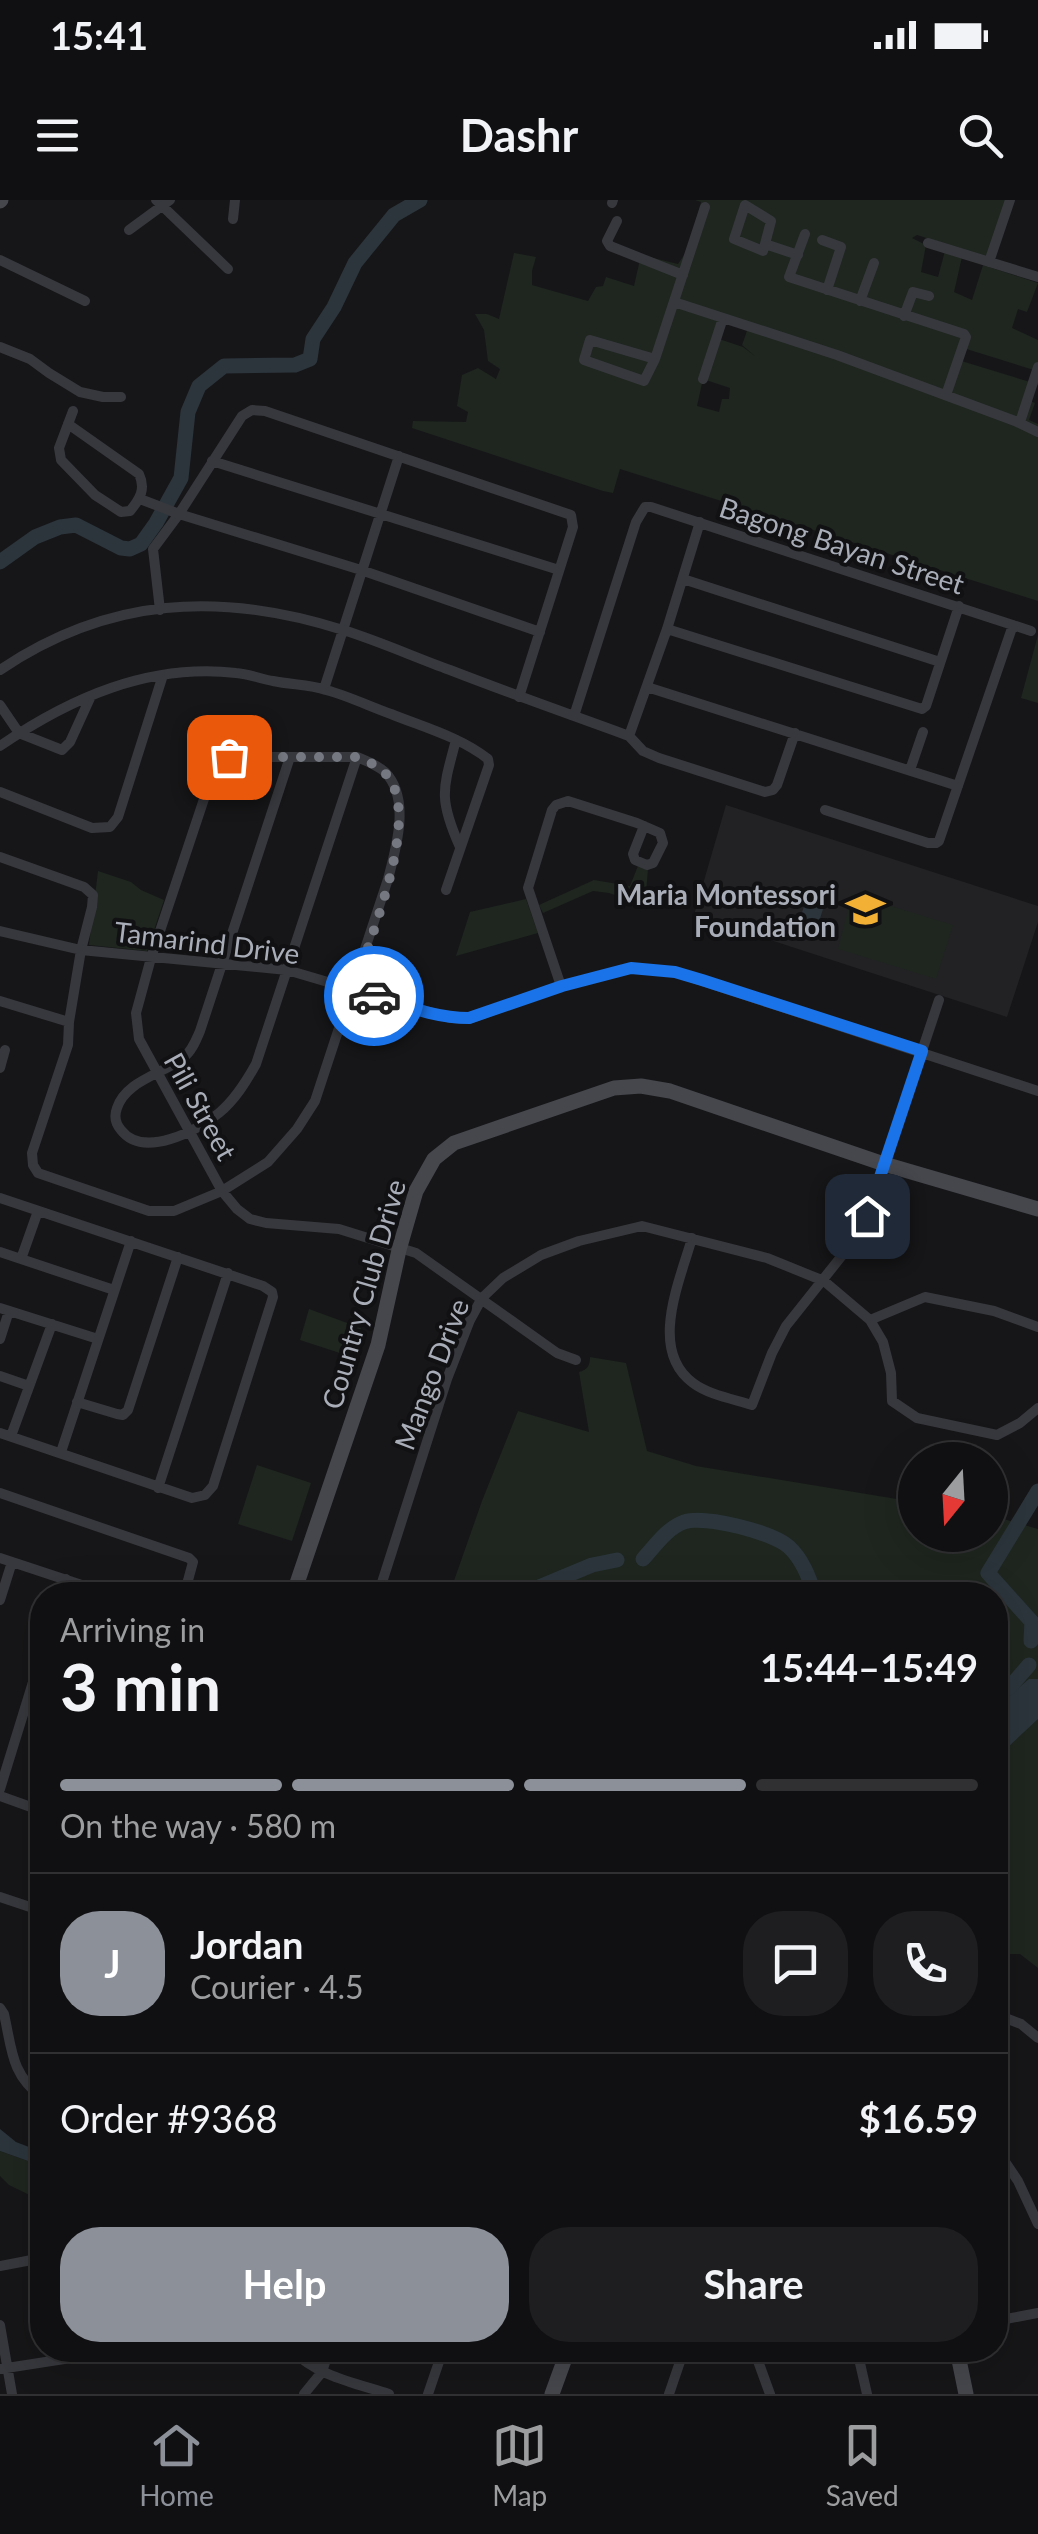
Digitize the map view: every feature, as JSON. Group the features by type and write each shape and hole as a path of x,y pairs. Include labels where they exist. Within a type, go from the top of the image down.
{"street":[{"path":"232,220 235,200"},
{"path":"990,262 1010,200"},
{"path":"130,230 162,202 228,269"},
{"path":"745,205 770,221 765,244 763,250 734,239 745,205"},
{"path":"655,359 590,340 584,360 644,380 655,359 705,207"},
{"path":"616,221 608,245 683,275"},
{"path":"805,234 789,277 964,334 946,395"},
{"path":"822,240 841,247 827,290"},
{"path":"928,243 1038,277"},
{"path":"765,244 798,255"},
{"path":"0,260 85,301"},
{"path":"860,301 874,263"},
{"path":"904,316 913,292 929,296"},
{"path":"674,302 836,355 1038,432"},
{"path":"703,379 723,318"},
{"path":"0,347 30,358 48,374 80,392 121,397"},
{"path":"1020,422 1038,368"},
{"path":"160,610 153,550 169,510 212,461 242,416 252,410 266,411 571,515 574,526 519,697"},
{"path":"68,424 139,474 140,498 130,511 121,512 90,490 59,454 68,424 72,412"},
{"path":"324,688 398,456"},
{"path":"212,461 559,570"},
{"path":"140,498 540,632"},
{"name":"Bagong Bayan Street","path":"574,716 644,507 651,506 1031,631"},
{"path":"629,736 700,522"},
{"path":"683,578 940,662"},
{"path":"0,670 32,649 115,617 191,605 231,606 344,630 629,736 659,758 765,792 777,784 795,733"},
{"path":"666,630 918,709 926,706 959,606"},
{"path":"826,810 936,844 1012,625"},
{"path":"0,746 61,708 126,682 163,674 238,673 324,688 456,740 484,756 490,766 446,890"},
{"path":"0,792 92,828 110,828 118,817 163,674"},
{"path":"647,687 958,786"},
{"path":"0,705 18,734 62,750 70,742 92,695"},
{"path":"910,770 923,732"},
{"path":"456,740 443,793 460,847"},
{"name":"Pili Street","path":"229,757 357,757 376,765 394,786 398,842 388,880 315,1101 268,1162 222,1191 139,1039 136,1014 152,958 217,766 229,757"},
{"path":"290,757 200,1031 188,1056 135,1086 118,1102 116,1122 132,1140 162,1142 190,1132 219,1113 239,1092 256,1064 357,757"},
{"path":"562,986 528,888 552,810 556,804 568,801 644,826"},
{"path":"0,857 84,887 92,895 68,1045 32,1152 38,1173 149,1211 174,1211 222,1191 250,1219 339,1228 416,1253 556,1352 576,1360"},
{"name":"Tamarind Drive","path":"0,930 81,950 288,970 450,1018 469,1018 562,986 631,968 675,972 1038,1090"},
{"path":"692,1238 668,1328 672,1356 696,1386 752,1404 786,1326 852,1243 867,1216 939,1000"},
{"path":"0,1002 69,1022"},
{"path":"0,1068 5,1050"},
{"name":"Country Club Drive","path":"298,1582 378,1345 416,1192 434,1158 454,1143 614,1088 640,1086 670,1091 884,1164 1038,1209"},
{"path":"0,1198 228,1273 272,1292 213,1486 205,1495 192,1498 158,1488 6,1435 30,1386 52,1324"},
{"path":"21,1259 38,1211"},
{"name":"Mango Drive","path":"382,1582 447,1379 482,1298 503,1278 541,1255 580,1240 642,1226 767,1258 824,1281 870,1320 887,1358 892,1401 918,1418 997,1435 1038,1408"},
{"path":"61,1452 131,1242"},
{"path":"0,1252 114,1290"},
{"path":"78,1402 117,1414 124,1415 128,1410 178,1257"},
{"path":"158,1488 228,1273"},
{"path":"870,1320 925,1297 994,1310 1038,1327"},
{"path":"0,1339 5,1310 98,1339"},
{"path":"0,1376 30,1386"},
{"path":"0,1493 184,1555 193,1562 188,1582"},
{"path":"0,1558 75,1582"},
{"path":"0,1600 12,1562"},
{"path":"30,1693 0,1792 30,1806"},
{"path":"0,1897 30,1907"},
{"path":"0,2008 15,2065 30,2087"},
{"path":"1008,2019 1038,2038"},
{"path":"1008,2166 1038,2224"},
{"path":"0,2266 30,2260"},
{"path":"1008,2319 1038,2313"},
{"path":"0,2325 4,2368 12,2394"},
{"path":"4,2368 43,2362"},
{"path":"305,2362 322,2372 389,2394"},
{"path":"304,2394 325,2362"},
{"path":"428,2394 438,2362"},
{"path":"552,2394 564,2362"},
{"path":"670,2394 680,2362"},
{"path":"758,2362 770,2394"},
{"path":"859,2362 866,2394"},
{"path":"959,2362 966,2394"}],"shaded area":[{"path":"695,200 1006,200 987,257 917,235 912,238 926,245 921,272 938,277 945,251 962,257 954,292 972,300 983,265 1038,283 1027,312 1018,309 1012,328 1038,340 1038,385 1031,383 1026,399 1035,403 1029,420 1038,424 1038,601 620,469 613,493 412,428 413,421 466,422 468,412 457,406 462,375 478,368 496,379 500,369 488,361 484,330 475,314 499,319 514,253 536,257 532,285 588,301 606,277 634,286 641,255 678,264 688,249 701,202","holes":["724,321 748,328 742,345 755,356 743,347 719,339","960,347 1034,370 1030,382 955,359","703,379 730,388 729,399 722,399 719,412 697,406"]},
{"path":"1038,635 1038,703 1021,698"},
{"name":"Maria Montessori Foundation","path":"726,805 1038,906 1038,922 1007,1017 694,915"},
{"path":"638,866 648,869 642,904 593,891 543,913 539,905 594,880 630,886"},
{"path":"98,871 131,882 164,900 147,951 89,945"},
{"path":"852,894 953,925 936,979 838,949"},
{"path":"526,899 538,933 456,956 470,912"},
{"path":"806,900 824,906 814,937 796,931"},
{"path":"309,1309 361,1328 352,1357 300,1340"},
{"path":"590,1357 626,1363 647,1451 696,1466 898,1499 898,1552 1008,1552 1008,1520 1038,1529 1038,1968 1020,1954 1008,1954 1008,1582 454,1582 518,1411 589,1432 579,1372 588,1367"},
{"path":"257,1465 311,1483 292,1541 238,1524"},
{"path":"1029,1679 1038,1679 1038,1719 1008,1747 1008,1697"},
{"path":"0,2129 30,2147 30,2162 0,2151"},
{"path":"0,2151 30,2162 30,2195 9,2185 0,2176"}],"waterway":[{"path":"0,562 35,537 60,527 76,525 121,548 141,544 181,478 188,412 199,386 224,366 295,365 310,359 313,339 355,263 394,215 420,200"},
{"path":"996,1582 988,1573 1038,1491"},
{"path":"643,1559 678,1525 707,1521 738,1526 781,1541 802,1563 810,1582"},
{"path":"551,1582 592,1565 617,1560"},
{"path":"1008,1595 1032,1622 1031,1641"},
{"path":"1008,1689 1029,1665"}],"way so far":[{"path":"229,757 357,757 387,774 398,800 398,842 354,989 374,996"}],"place":[{"name":"Maria Montessori Foundation","path":"866,910"}],"route":[{"path":"374,996 430,1014 469,1018 595,976 631,968 675,972 922,1051 867,1216"}]}
